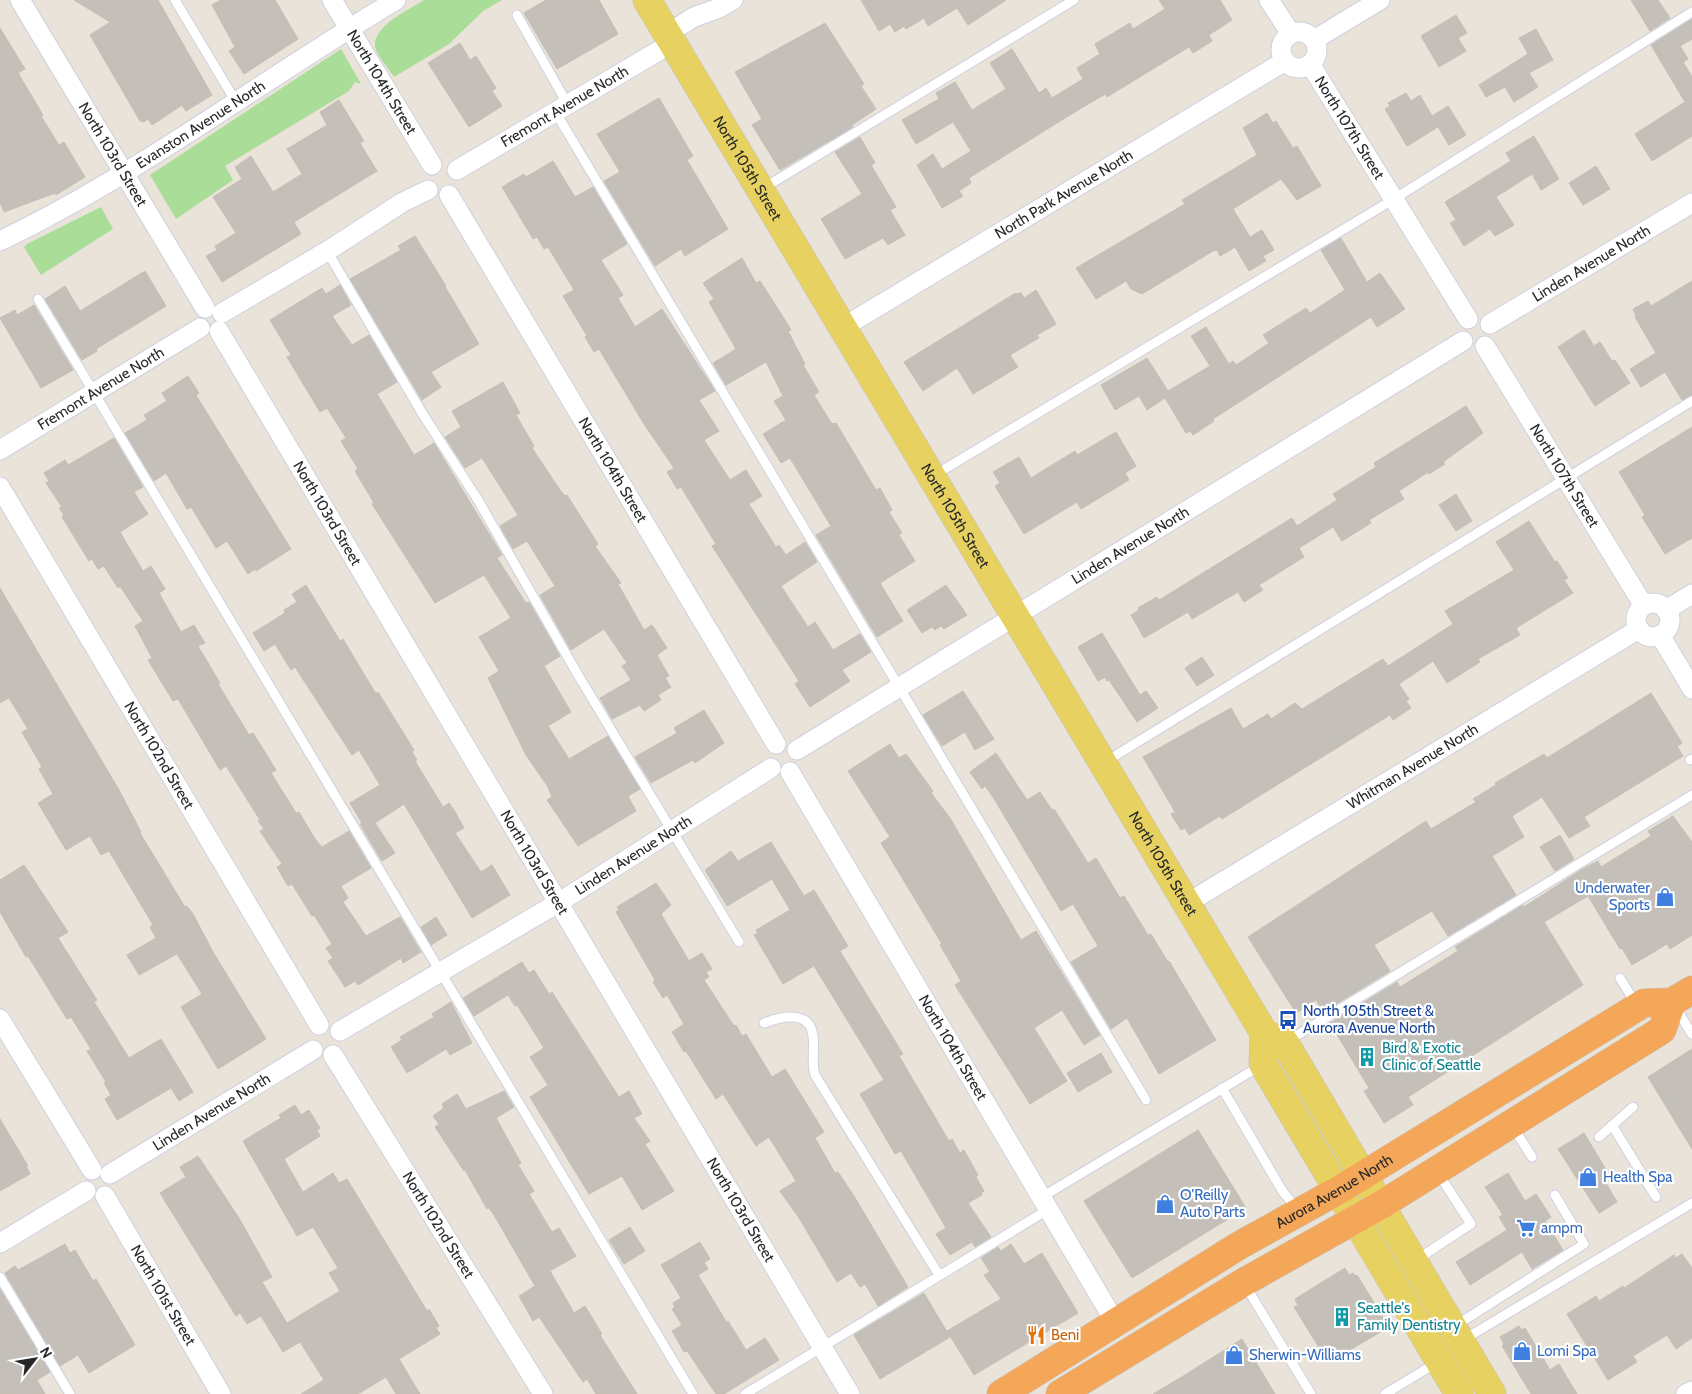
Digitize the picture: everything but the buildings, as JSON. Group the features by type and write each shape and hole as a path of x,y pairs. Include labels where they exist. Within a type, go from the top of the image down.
{"highway":[{"name":"Aurora Avenue North","path":"1001,1394 1116,1322 1298,1212 1339,1190 1644,1003 1682,996"},
{"path":"1060,1394 1244,1282 1381,1205 1662,1030 1682,996"}],"main road":[{"name":"North 105th Street","path":"647,0 1186,904 1363,1175 1492,1394"},
{"path":"1274,1038 1263,1064 1459,1394"}],"street":[{"name":"North 103rd Street","path":"20,0 122,172 216,317 558,903 850,1394"},
{"name":"North 104th Street","path":"332,0 432,164"},
{"name":"Evanston Avenue North","path":"0,241 47,218 236,102 349,28 396,0"},
{"path":"1269,0 1291,34"},
{"path":"1314,40 1380,0"},
{"name":"Fremont Avenue North","path":"457,170 611,78 670,38 694,17 726,4"},
{"path":"1305,33 1314,40 1317,52 1310,64 1301,68 1295,67 1284,60 1281,49 1285,39 1291,34 1305,33"},
{"name":"North Park Avenue North","path":"842,328 1284,60"},
{"name":"North 107th Street","path":"1310,64 1468,319"},
{"path":"445,161 457,170 458,184 456,190 449,195 435,196 428,190 424,177 432,164 445,161"},
{"path":"216,317 327,251 403,202 428,190"},
{"name":"North 104th Street","path":"449,195 776,744"},
{"name":"Linden Avenue North","path":"1490,324 1692,203"},
{"name":"Fremont Avenue North","path":"0,450 96,392 116,377 200,328 197,317 216,317"},
{"path":"1472,317 1482,318 1490,324 1493,335 1485,346 1472,348 1463,341 1462,327 1468,319 1472,317"},
{"name":"Linden Avenue North","path":"797,750 1463,341"},
{"name":"North 107th Street","path":"1485,346 1644,606"},
{"name":"North 102nd Street","path":"0,487 319,1025"},
{"path":"1666,610 1692,594"},
{"path":"1655,604 1666,610 1669,622 1660,635 1650,636 1639,629 1637,614 1644,606 1655,604"},
{"name":"Whitman Avenue North","path":"1186,904 1639,629"},
{"path":"1660,635 1692,689"},
{"path":"787,743 797,750 798,764 790,772 779,774 771,768 768,754 776,744 787,743"},
{"name":"Linden Avenue North","path":"340,1031 558,903 771,768"},
{"name":"North 104th Street","path":"790,772 1116,1322"},
{"path":"0,1019 101,1172 112,1179 112,1189 105,1196 95,1198 86,1191 83,1180 101,1172"},
{"path":"331,1024 340,1031 343,1036 342,1047 333,1055 322,1056 311,1045 310,1035 319,1025 331,1024"},
{"name":"Linden Avenue North","path":"101,1172 314,1050"},
{"name":"North 102nd Street","path":"333,1055 543,1394"},
{"path":"0,1243 86,1191"},
{"name":"North 101st Street","path":"105,1196 221,1394"},
{"path":"1686,1394 1692,1391"}],"lane":[{"path":"175,0 236,102"},
{"path":"760,190 1074,0"},
{"path":"931,477 1394,199 1692,12"},
{"path":"517,15 562,109 899,688 1146,1100"},
{"path":"327,251 422,412 478,500 583,683 739,942"},
{"path":"38,299 96,392 693,1394"},
{"path":"1102,764 1692,401"},
{"path":"1274,1038 1692,795"},
{"path":"1620,978 1638,1007"},
{"path":"1682,996 1692,1034"},
{"path":"764,1024 789,1016 798,1017 810,1028 813,1033 812,1066 815,1075 940,1275"},
{"path":"745,1394 940,1275 1045,1203 1222,1088 1263,1064"},
{"path":"1222,1088 1283,1192 1298,1212"},
{"path":"1599,1138 1633,1107"},
{"path":"1512,1124 1532,1157"},
{"path":"1612,1126 1656,1197"},
{"path":"1413,1262 1471,1224 1436,1171"},
{"path":"1456,1334 1584,1244 1555,1195"},
{"path":"1456,1334 1692,1203"},
{"path":"0,1277 70,1394"},
{"path":"1244,1282 1311,1394"},
{"path":"1385,1394 1439,1361"}],"green space":[{"path":"424,0 502,0 483,11 449,44 394,77 376,51 376,39 393,19"},
{"path":"341,49 361,84 355,82 349,91 225,166 233,180 176,219 150,175"},
{"path":"101,207 113,229 41,275 24,247"}],"place":[{"name":"Underwater Sports","path":"1665,897"},
{"name":"North 105th Street & Aurora Avenue North","path":"1288,1020"},
{"name":"Bird & Exotic Clinic of Seattle","path":"1367,1057"},
{"name":"Health Spa","path":"1588,1177"},
{"name":"O'Reilly Auto Parts","path":"1165,1204"},
{"name":"ampm","path":"1526,1228"},
{"name":"Seattle's Family Dentistry","path":"1342,1317"},
{"name":"Beni","path":"1036,1335"},
{"name":"Lomi Spa","path":"1522,1351"},
{"name":"Sherwin-Williams","path":"1234,1355"}]}
